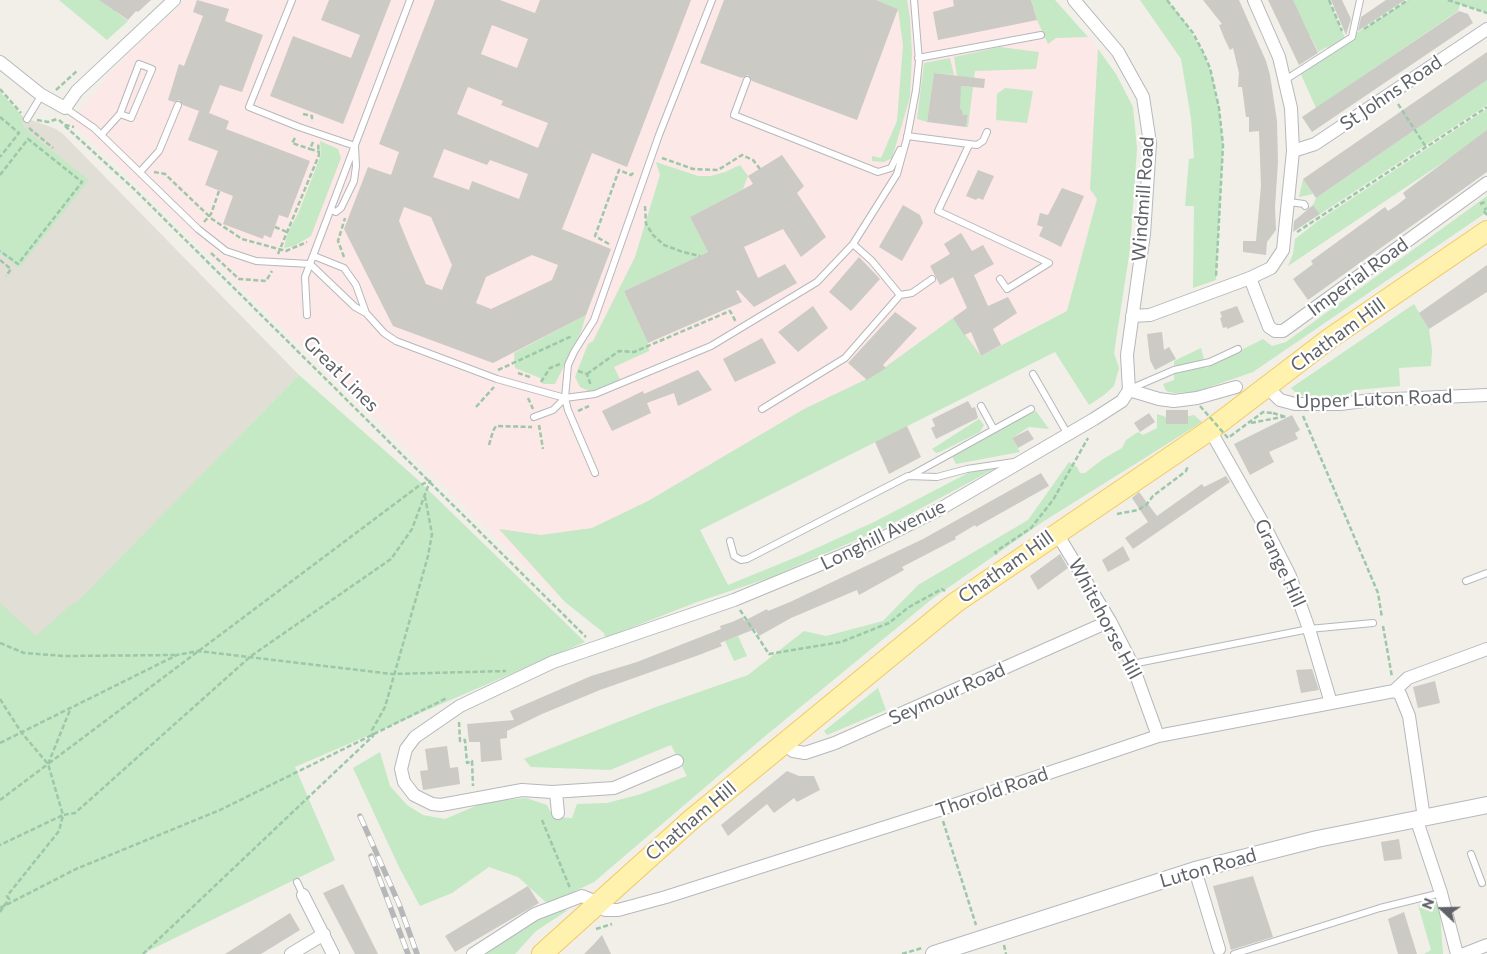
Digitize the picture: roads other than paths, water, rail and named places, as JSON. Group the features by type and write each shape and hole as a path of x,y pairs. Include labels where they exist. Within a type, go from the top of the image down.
{"main road":[{"name":"Chatham Hill","path":"550,950 593,901 955,603 1056,532 1213,436 1268,388 1329,339 1486,222"}],"street":[{"path":"0,62 41,96 65,108 77,91 174,0"},
{"name":"Windmill Road","path":"1074,0 1118,52 1143,97 1150,143 1144,234 1127,362 1129,390"},
{"path":"1132,316 1150,315 1250,278 1271,268 1283,250 1286,240 1293,151 1291,108 1285,80 1272,39 1254,0"},
{"name":"St Johns Road","path":"1293,151 1316,144 1487,29"},
{"name":"Imperial Road","path":"1250,278 1269,326 1275,331 1283,331 1487,183"},
{"path":"1129,390 1159,399 1180,400 1236,387"},
{"name":"Upper Luton Road","path":"1268,388 1297,412 1487,395"},
{"name":"Longhill Avenue","path":"676,761 617,787 556,792 522,790 438,805 419,799 404,782 401,769 402,760 409,744 430,725 507,679 596,646 734,600 872,543 940,509 1120,403 1129,390"},
{"name":"Grange Hill","path":"1213,436 1264,525 1290,576 1309,629 1331,703"},
{"name":"Whitehorse Hill","path":"1056,532 1110,621 1132,664 1158,736"},
{"name":"Seymour Road","path":"784,742 791,749 800,753 808,753 828,746 1110,621"},
{"path":"1457,954 1421,819 1409,716 1400,694 1394,691 1408,678 1487,649"},
{"name":"Thorold Road","path":"593,901 605,910 619,916 666,897 939,810 1158,736 1394,691"},
{"path":"556,792 558,814"},
{"name":"Luton Road","path":"930,950 1195,870 1317,839 1487,805"},
{"path":"1195,870 1219,948"},
{"path":"304,895 334,954"},
{"path":"473,954 535,914 593,901"},
{"path":"291,954 324,934"},
{"path":"1464,954 1487,945"}],"lane":[{"path":"292,0 249,107 299,127 355,146"},
{"path":"307,315 304,282 410,0"},
{"path":"595,473 568,410 565,398 568,365 594,320 619,255 652,154 712,0"},
{"path":"65,108 85,121 198,229 222,249 244,258 310,264 355,307 366,313 384,333 399,342 497,379 565,398 595,394 712,346 817,282 854,244 897,174 907,137 916,90 918,58 914,0"},
{"path":"1285,80 1349,39 1360,0"},
{"path":"918,58 1041,35"},
{"path":"101,136 120,114 139,64 152,69 131,118 120,114"},
{"path":"748,80 734,115 878,172 891,168 907,137"},
{"path":"27,119 41,96"},
{"path":"140,172 160,150 178,106"},
{"path":"907,137 977,146 983,141 987,132"},
{"path":"969,145 938,211 1049,263 1008,288 1000,279"},
{"path":"331,210 336,212 341,208 354,181 356,166 355,146"},
{"path":"1288,202 1304,204 1306,206"},
{"path":"854,244 872,261 900,295"},
{"path":"314,256 344,268 356,285 366,313"},
{"path":"762,409 845,358 900,295 912,293 932,279"},
{"path":"1129,390 1174,370 1210,362 1238,349"},
{"path":"1033,374 1067,433"},
{"path":"535,417 553,410 565,398"},
{"path":"981,406 993,428"},
{"path":"730,541 734,556 741,560 746,559 908,476 1031,409"},
{"path":"908,476 937,477 967,469 1020,461"},
{"path":"1466,581 1487,573"},
{"path":"1132,664 1309,629 1373,623"},
{"path":"1471,854 1482,883"},
{"path":"297,882 304,895"},
{"path":"1234,954 1380,908 1441,892"}],"railway":[{"path":"360,816 399,904 417,954"},
{"path":"371,856 408,954"}]}
